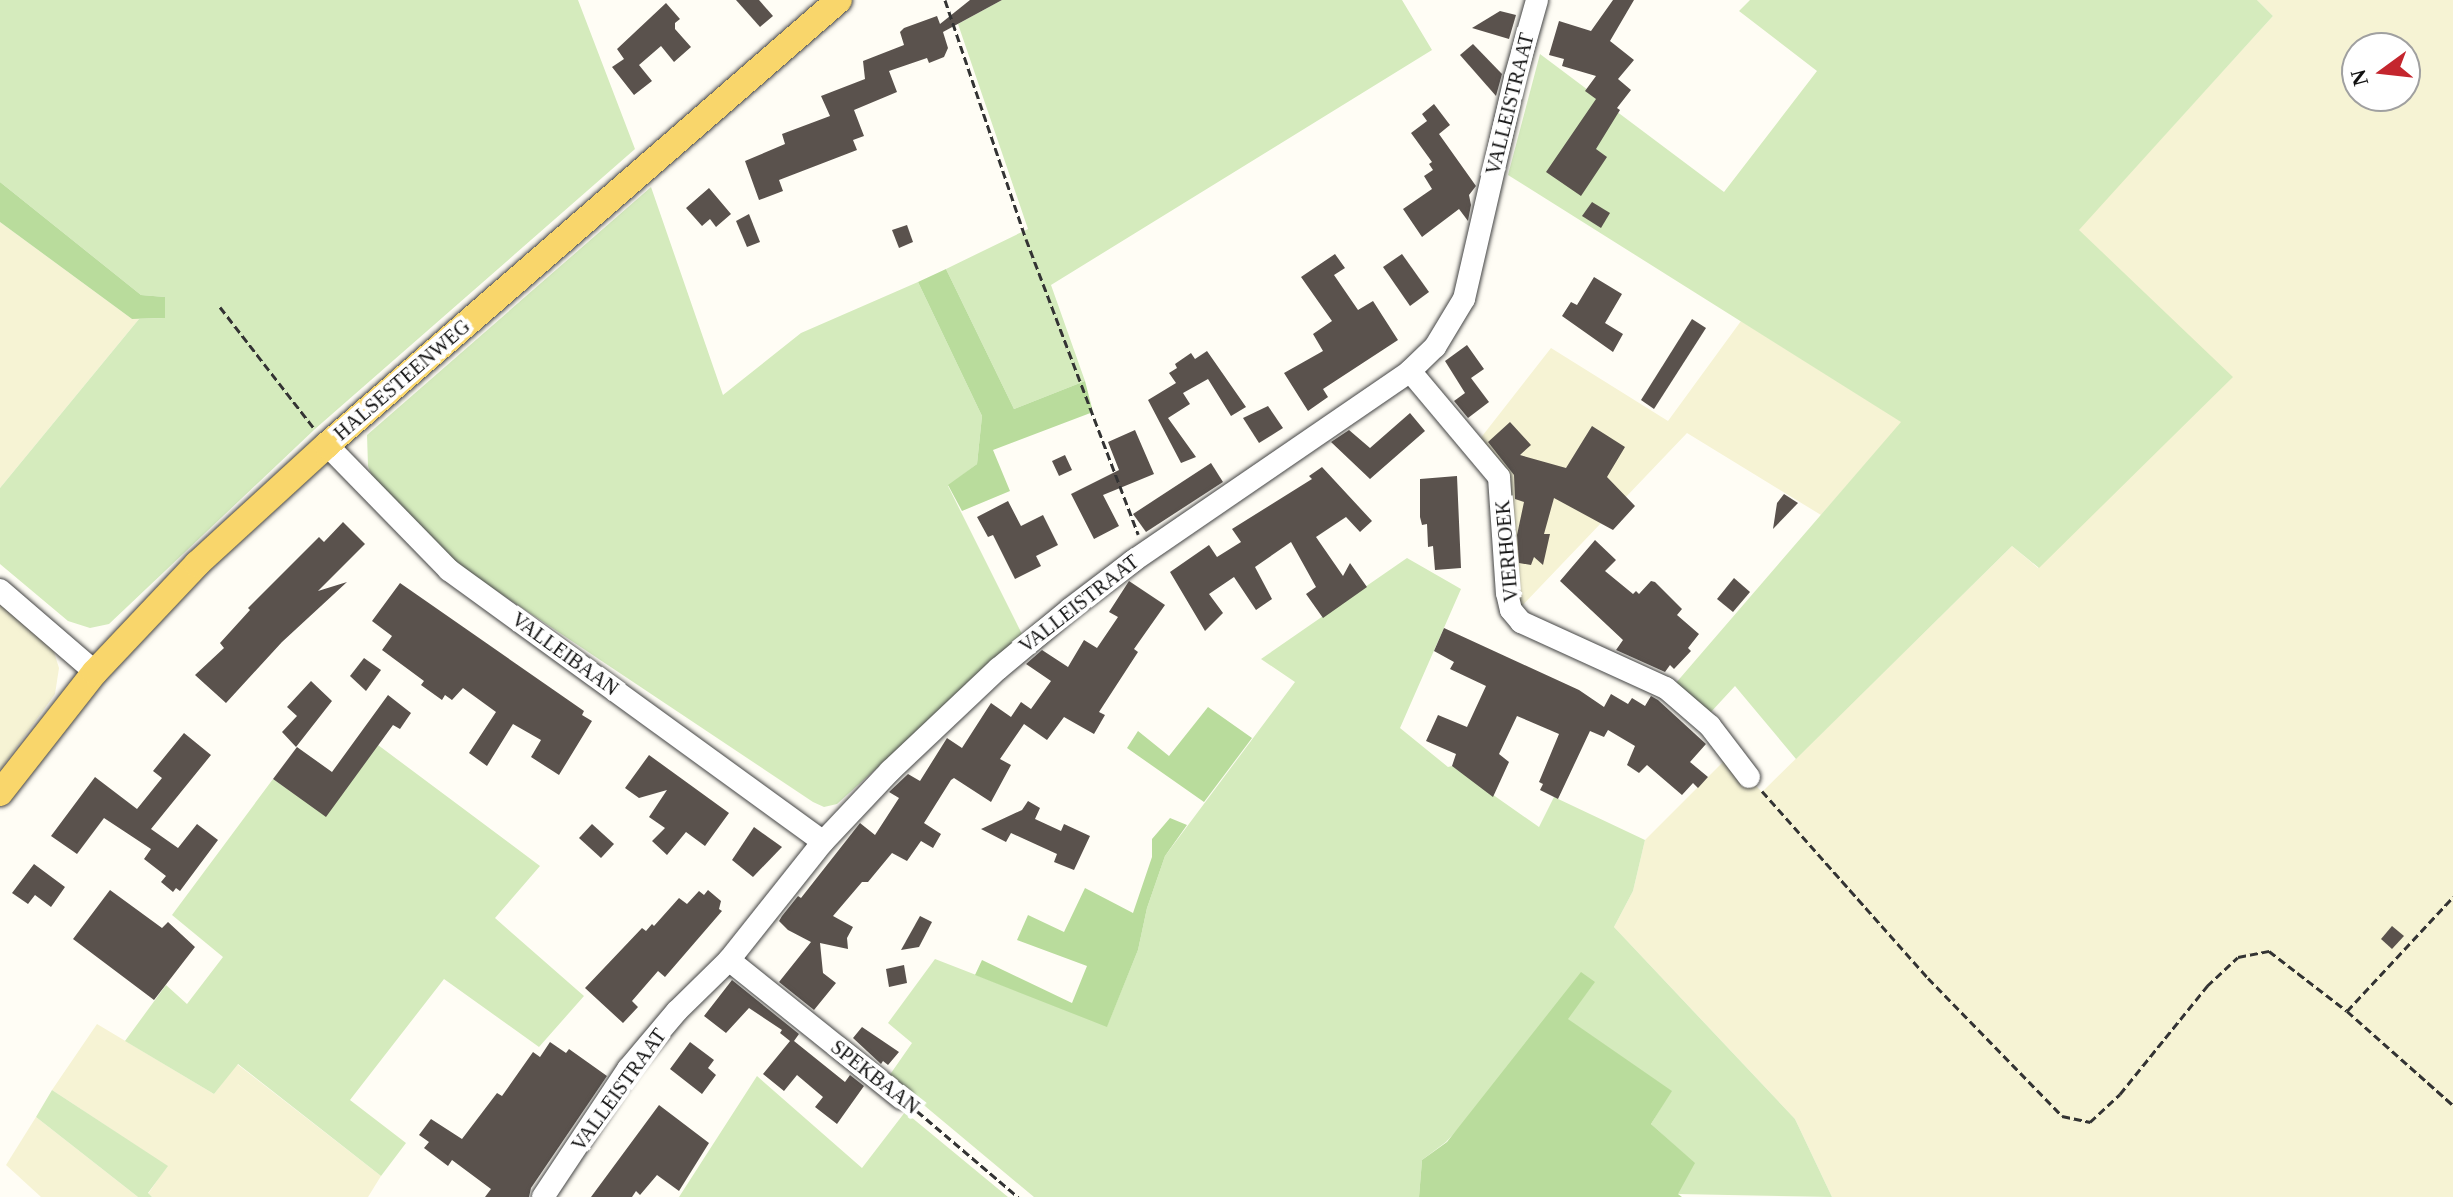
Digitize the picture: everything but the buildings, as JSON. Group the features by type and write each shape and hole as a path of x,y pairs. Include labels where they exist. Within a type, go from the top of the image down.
{"main road":[{"name":"HALSESTEENWEG","path":"0,793 95,672 197,564 327,445 839,0"}],"street":[{"name":"VALLEISTRAAT","path":"543,1197 628,1069 677,1011 729,960 823,842 998,669 1145,552 1410,371 1435,347 1464,299 1515,78 1537,0"},
{"name":"VIERHOEK","path":"1410,371 1499,477 1507,593 1511,610 1521,622 1666,688 1710,726 1749,777"},
{"name":"VALLEIBAAN","path":"327,445 449,570 823,842"},
{"path":"0,590 95,672"},
{"name":"SPEKBAAN","path":"729,960 901,1098"}],"path":[{"path":"945,0 1026,239 1145,552"},
{"path":"220,307 327,445"},
{"path":"1749,777 1928,978 2062,1116 2090,1122 2120,1094 2207,986 2238,957 2269,951 2347,1011 2453,1105"},
{"path":"2347,1011 2453,897"},
{"name":"SPEKBAAN","path":"901,1098 1018,1197"}],"shaded area":[{"path":"2257,0 2453,0 2453,1197 1832,1197 1795,1119 1614,927 1633,891 1645,840 1728,757 1762,792 2012,546 2038,568 2232,377 2078,230 2273,16"},
{"path":"0,222 132,319 139,319 0,488"},
{"path":"1741,321 1902,422 1821,515 1687,433 1520,608 1513,583 1507,505 1476,444 1551,348 1668,421"},
{"path":"0,602 52,646 59,668 55,694 0,770"},
{"path":"97,1024 214,1094 237,1064 381,1176 368,1197 152,1197 148,1194 167,1166 52,1090"},
{"path":"36,1117 138,1197 41,1197 6,1165"}],"green space":[{"path":"0,0 578,0 635,149 315,429 109,624 90,628 68,621 0,564 0,488 139,319 165,318 165,297 141,295 0,182"},
{"path":"1002,0 1402,0 1432,50 1051,285 1085,381 1014,409 946,269 1028,229 958,24"},
{"path":"1750,0 2257,0 2273,16 2079,230 2233,377 2039,568 2012,546 1796,759 1735,686 1710,713 1675,684 1901,422 1508,175 1540,54 1724,192 1817,71 1739,11"},
{"path":"0,182 141,295 165,297 165,318 132,319 0,222"},
{"path":"651,187 723,395 801,333 918,282 982,416 977,464 948,486 1023,636 837,804 824,807 813,802 449,559 373,479 368,466 367,435"},
{"path":"946,269 1014,409 1085,381 1093,412 993,450 1010,491 962,511 948,485 977,464 982,416 918,282"},
{"path":"1407,558 1461,589 1400,728 1448,767 1452,766 1539,827 1554,797 1645,840 1633,891 1614,927 1795,1119 1832,1197 1677,1194 1694,1163 1651,1124 1671,1091 1567,1019 1594,983 1446,1142 1422,1160 1419,1197 1034,1197 889,1076 912,1043 888,1023 935,959 1107,1026 1138,950 1147,908 1165,856 1295,682 1261,659"},
{"path":"1208,707 1252,738 1204,802 1127,748 1138,731 1169,756"},
{"path":"378,745 540,866 495,918 584,996 539,1047 444,979 350,1100 406,1143 381,1176 238,1064 214,1094 125,1041 166,985 187,1004 223,957 172,915 273,779 326,816"},
{"path":"1170,818 1187,825 1165,856 1147,908 1138,950 1107,1027 975,975 982,960 1072,1003 1087,966 1017,940 1028,915 1064,932 1085,888 1133,913 1152,857 1152,839"},
{"path":"1581,972 1595,982 1568,1019 1672,1091 1651,1124 1695,1163 1678,1194 1682,1197 1419,1197 1422,1160 1447,1142"},
{"path":"757,1076 862,1168 905,1112 1008,1197 679,1197"},
{"path":"52,1090 168,1166 148,1193 152,1197 138,1197 36,1117"}]}
